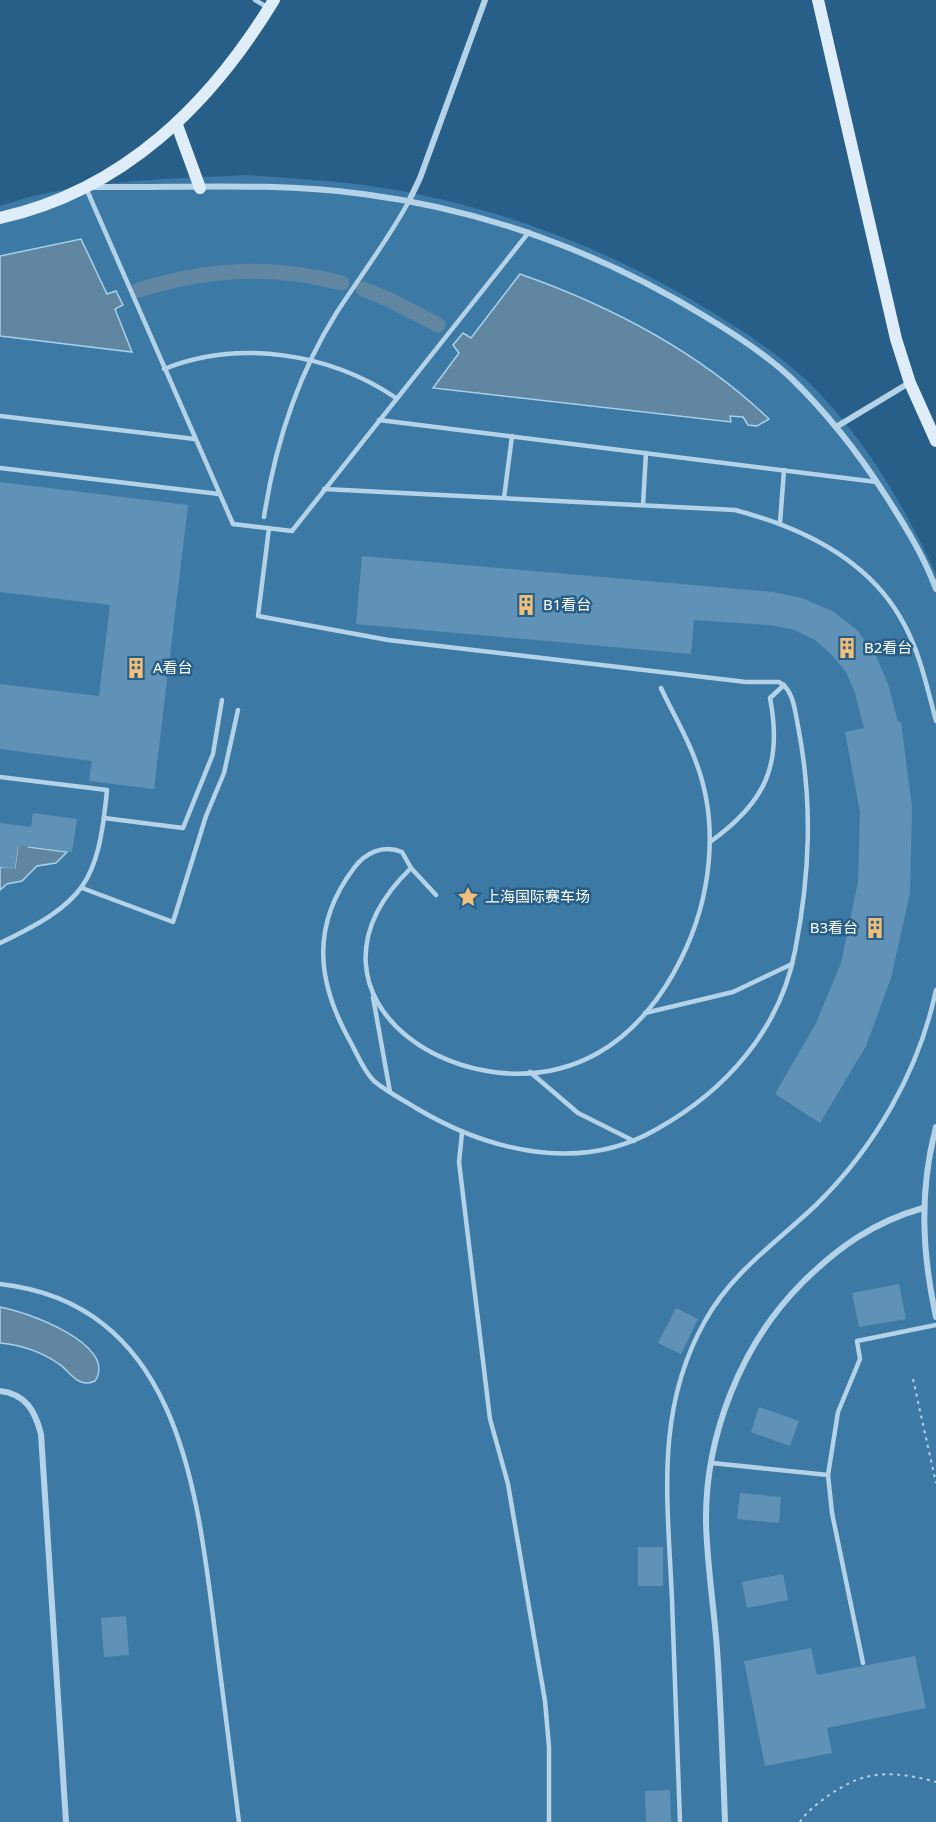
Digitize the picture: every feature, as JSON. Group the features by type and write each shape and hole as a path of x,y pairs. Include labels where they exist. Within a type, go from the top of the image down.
{"street":[{"path":"409,201 420,178 485,0"},
{"path":"818,0 896,339 910,383 936,441"},
{"path":"0,218 86,187 127,163 177,125 249,41 272,4"},
{"path":"177,125 200,188"},
{"path":"86,187 308,189 409,201 529,232 626,273 677,299 735,335 791,378 836,427 877,482 908,531 936,589"},
{"path":"836,427 910,383"},
{"path":"936,1127 927,1168 923,1208 925,1253 936,1317"},
{"path":"725,1822 717,1651 706,1522 712,1463 720,1425 738,1377 761,1334 789,1296 842,1246 894,1216 923,1208"},
{"path":"0,1391 26,1401 36,1416 42,1434 66,1822"}],"lane":[{"path":"255,0 272,4"},
{"path":"86,187 233,524 292,531 529,232"},
{"path":"264,517 281,438 311,361 337,313 395,228 409,201"},
{"path":"164,369 187,361 233,353 270,354 311,361 348,372 396,398"},
{"path":"0,416 195,439"},
{"path":"379,420 877,482"},
{"path":"504,498 512,436"},
{"path":"643,505 646,453"},
{"path":"0,468 219,494"},
{"path":"780,523 784,470"},
{"path":"324,489 735,510 780,523 835,550 879,589 900,617 913,644 936,722"},
{"path":"269,528 258,616 388,640 746,682 774,682 784,685 795,709 803,751 809,819 806,889 792,964 772,1016 740,1063 704,1099 669,1123 634,1141 606,1149 560,1153 514,1149 462,1133 390,1092 371,1078 334,1012 324,976 324,935 343,885 364,856 384,850 397,850 406,856 411,868 436,895"},
{"path":"710,842 746,814 766,783 776,736 771,698 784,685"},
{"path":"372,994 390,1021 403,1034 438,1056 483,1071 530,1072 577,1062 597,1054 632,1028 676,969 690,942 707,881 710,842 704,786 696,760 661,688"},
{"path":"104,818 183,828 213,754 222,700"},
{"path":"82,888 173,922 204,825 224,773 238,710"},
{"path":"0,777 106,790 97,859 82,888 71,901 54,914 0,943"},
{"path":"390,1092 366,965 368,933 385,897 411,868"},
{"path":"645,1013 733,992 792,964"},
{"path":"680,1822 667,1465 671,1416 681,1373 705,1320 737,1276 816,1204 847,1172 877,1131 906,1077 924,1032 936,990"},
{"path":"530,1072 578,1113 634,1141"},
{"path":"462,1133 459,1162 490,1419 508,1484 545,1701 549,1747 549,1822"},
{"path":"0,1284 55,1297 74,1305 101,1323 140,1361 168,1409 182,1452 203,1543 239,1822"},
{"path":"863,1663 832,1513 828,1475 838,1412 860,1359 857,1341 936,1325"},
{"path":"712,1463 828,1475"}],"path":[{"path":"912,1379 936,1483"},
{"path":"800,1822 806,1812 833,1793 866,1776 911,1775 936,1782"}],"shaded area":[{"name":"上海国际赛车场","path":"248,175 370,186 458,204 501,216 544,230 626,265 705,308 781,358 808,382 839,415 886,480 936,574 936,1822 0,1822 0,206 59,191 122,182"},
{"path":"81,239 107,294 116,291 123,305 115,309 132,352 0,336 0,256"},
{"path":"520,274 587,301 652,333 713,373 769,419 757,426 748,425 743,417 730,416 731,422 433,388 459,353 453,345 463,333 471,338"},
{"path":"19,834 29,847 67,852 56,863 37,866 22,881 7,884 0,890 0,867 15,868"},
{"path":"0,1307 47,1322 82,1342 94,1354 99,1367 95,1381 81,1382 62,1366 45,1356 23,1347 0,1343"}],"building":[{"name":"A看台","path":"0,482 188,505 154,789 89,781 92,761 0,749 0,684 99,696 110,605 0,592"},
{"path":"362,556 773,592 802,598 834,612 857,630 876,656 888,684 898,722 901,722 912,807 910,893 891,978 866,1046 820,1123 775,1094 816,1023 841,963 858,882 860,812 845,732 864,728 855,693 846,672 815,640 792,629 769,625 694,620 691,654 356,624"},
{"path":"33,813 77,819 72,852 18,845 15,869 0,867 0,823 31,827"},
{"path":"899,1284 906,1319 859,1327 852,1293"},
{"path":"676,1308 698,1319 681,1354 658,1343"},
{"path":"759,1407 799,1421 790,1446 751,1432"},
{"path":"740,1493 781,1497 779,1523 737,1519"},
{"path":"638,1547 663,1547 663,1586 638,1586"},
{"path":"783,1574 788,1600 747,1608 742,1582"},
{"path":"126,1616 129,1655 104,1657 101,1618"},
{"path":"811,1648 817,1675 915,1656 926,1708 827,1728 832,1753 765,1766 744,1661"},
{"path":"670,1790 671,1822 646,1822 645,1791"}],"waterway":[{"path":"139,290 191,277 240,272 290,273 342,283"},
{"path":"363,289 438,325"}],"place":[{"name":"B1看台","path":"526,605"},
{"name":"B2看台","path":"847,648"},
{"name":"A看台","path":"136,668"},
{"name":"上海国际赛车场","path":"468,897"},
{"name":"B3看台","path":"875,928"}]}
